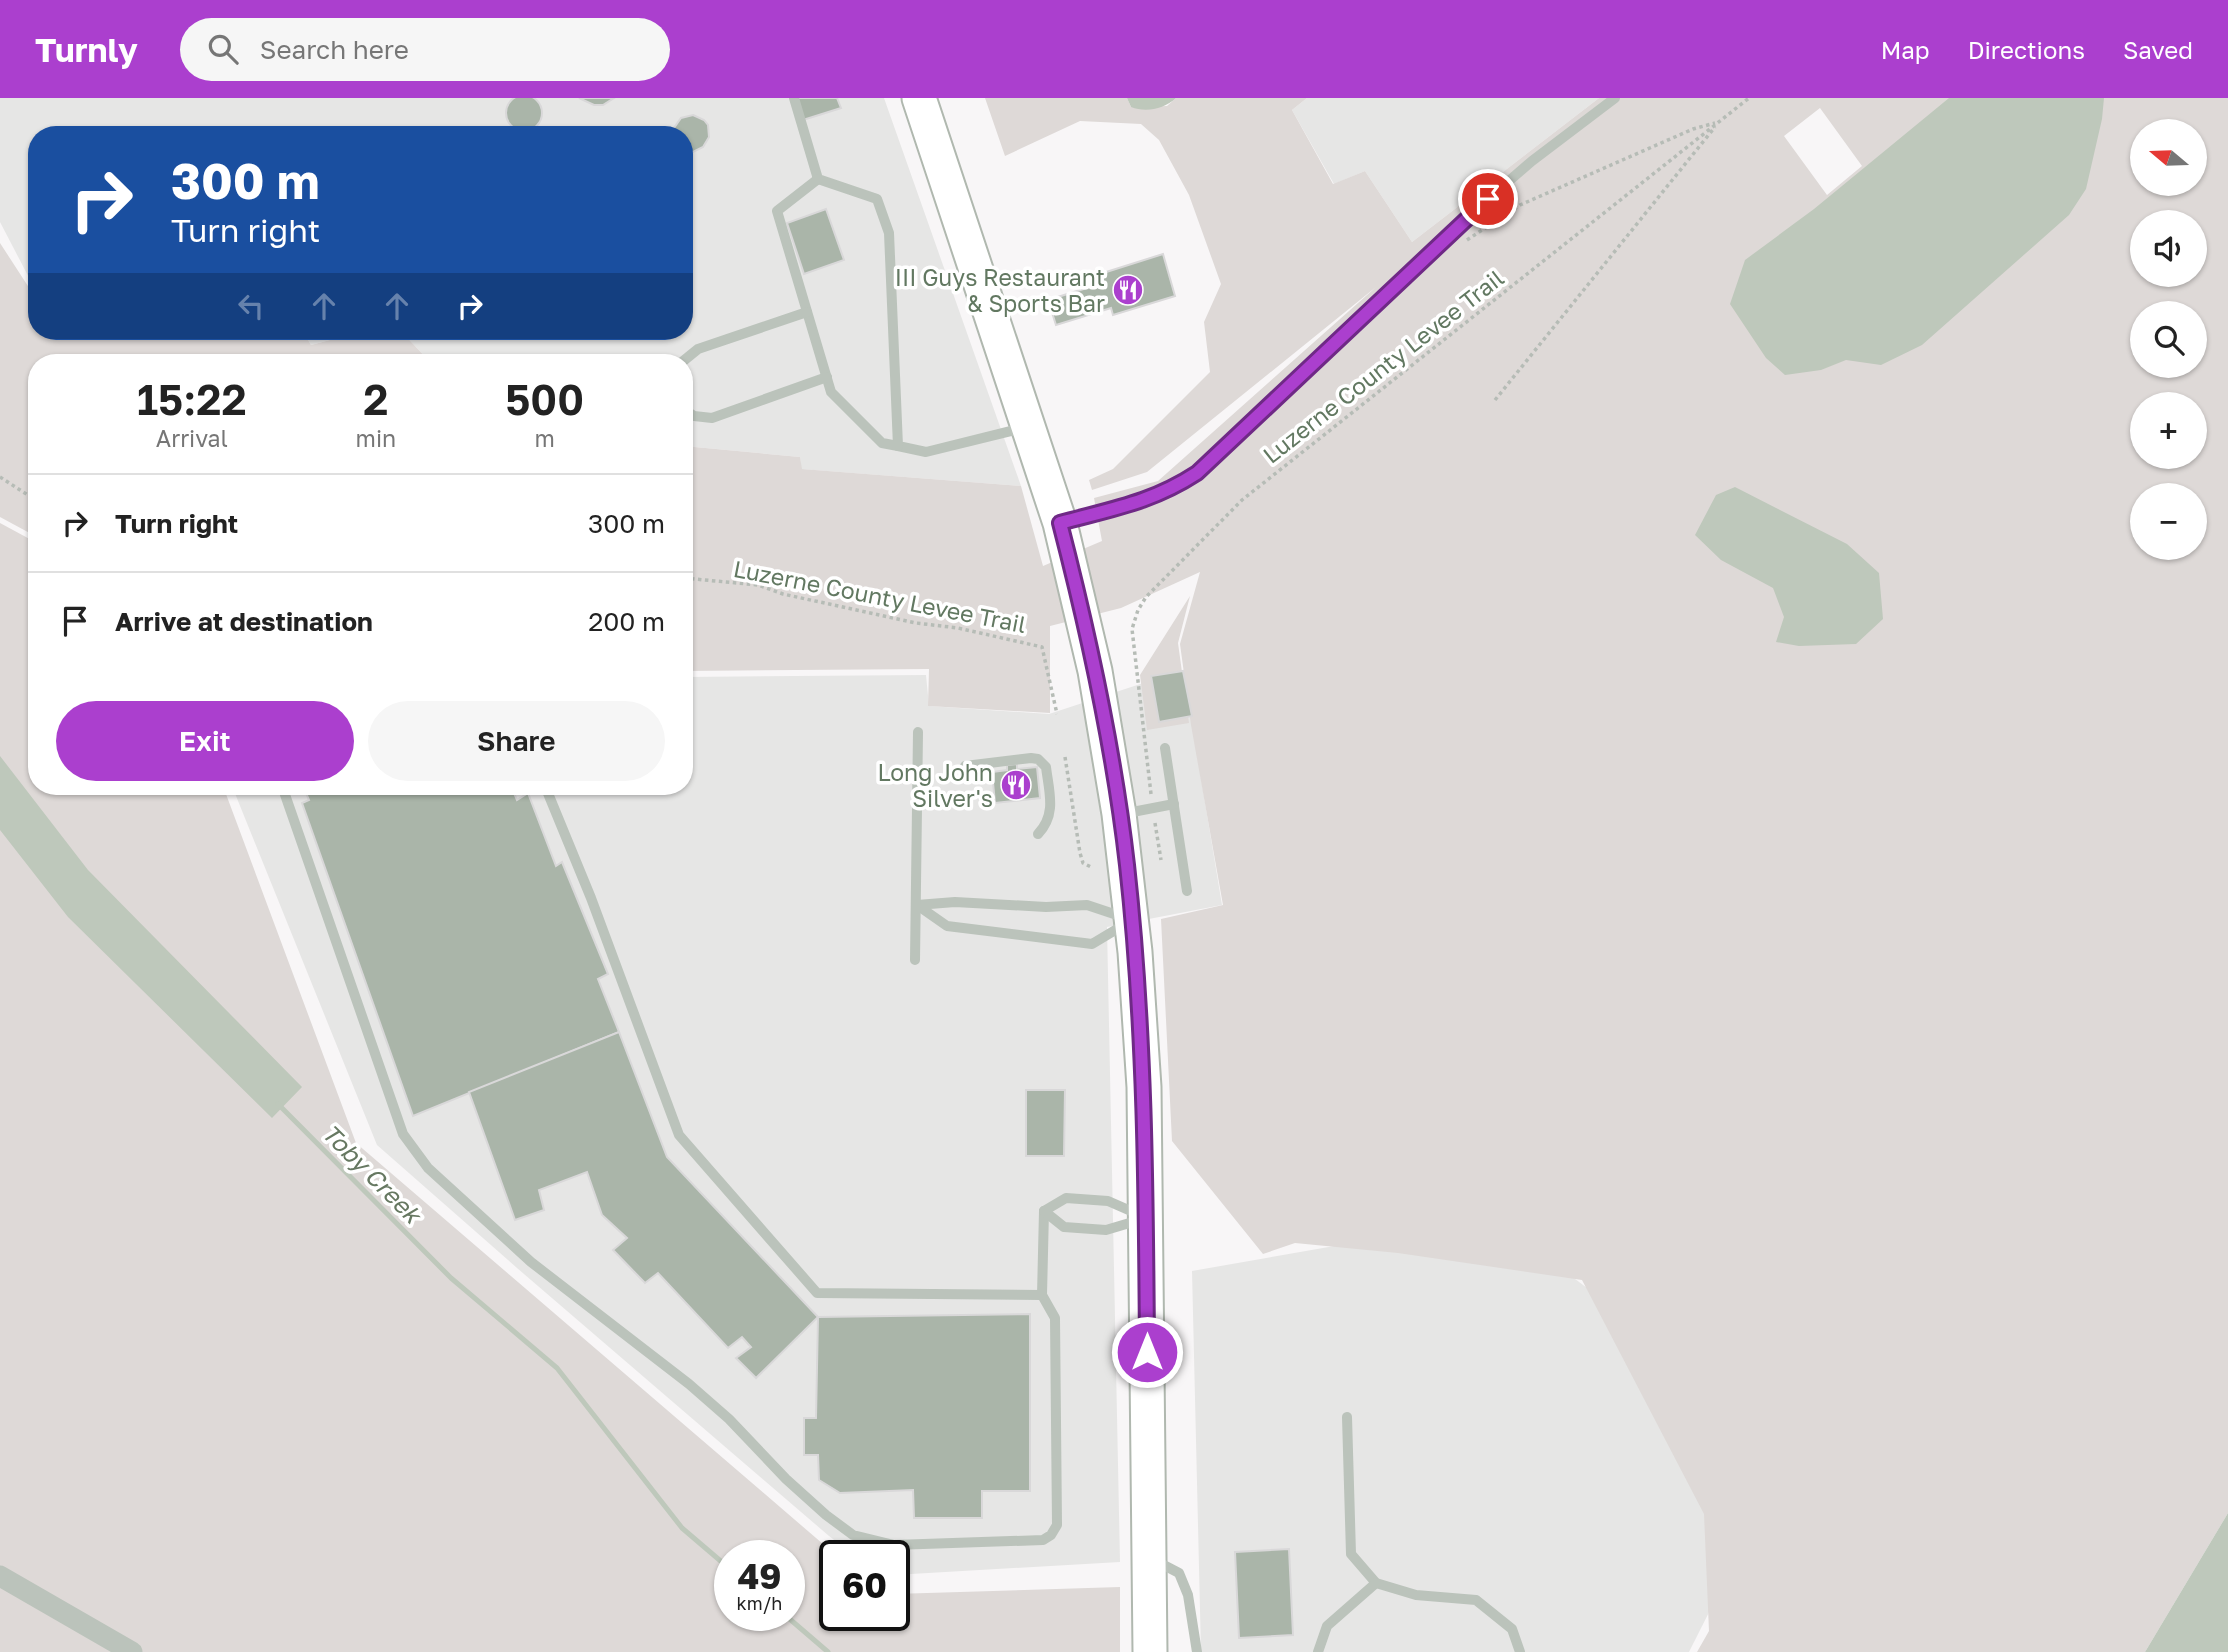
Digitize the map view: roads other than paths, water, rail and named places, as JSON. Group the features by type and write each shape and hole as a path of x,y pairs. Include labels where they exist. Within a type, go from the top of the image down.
{"main road":[{"path":"919,98 1060,523 1095,671 1119,814 1132,920 1144,1087 1150,1652"}],"street":[{"path":"0,1576 132,1652"}],"lane":[{"path":"794,98 818,180"},
{"path":"1060,523 1148,500 1197,473 1488,199 1532,161 1615,98"},
{"path":"818,180 777,211 831,392 882,443 926,452 1029,426"},
{"path":"818,180 877,199 889,233 898,446"},
{"path":"692,354 698,349 807,312"},
{"path":"693,415 712,418 827,377"},
{"path":"915,960 918,732"},
{"path":"1166,748 1187,891"},
{"path":"965,766 1031,758 1042,762 1046,767 1052,810 1047,824 1038,834"},
{"path":"285,795 403,1133 428,1168 531,1262 729,1419 786,1479 841,1527 865,1539 894,1545 1043,1540 1051,1535 1057,1525 1055,1318 1041,1295 1044,1211"},
{"path":"549,795 591,898 679,1135 817,1293 1041,1295"},
{"path":"1119,814 1174,804"},
{"path":"917,905 955,902 1046,908 1087,905 1132,920"},
{"path":"917,905 947,926 1092,944 1132,920"},
{"path":"1044,1211 1066,1198 1099,1200 1108,1201 1146,1218"},
{"path":"1044,1211 1064,1227 1099,1230 1146,1218"},
{"path":"1347,1417 1351,1554 1376,1583 1416,1595 1476,1600 1513,1629 1520,1652"},
{"path":"1149,1557 1179,1573 1188,1595 1198,1652"},
{"path":"1318,1652 1327,1626 1376,1583"}],"waterway":[{"name":"Toby Creek","path":"278,1104 451,1278 557,1368 682,1528 714,1555"},
{"name":"Toby Creek","path":"804,1631 828,1652"}],"place":[{"name":"III Guys Restaurant & Sports Bar","path":"1128,290"},
{"name":"Long John Silver's","path":"1016,785"}]}
